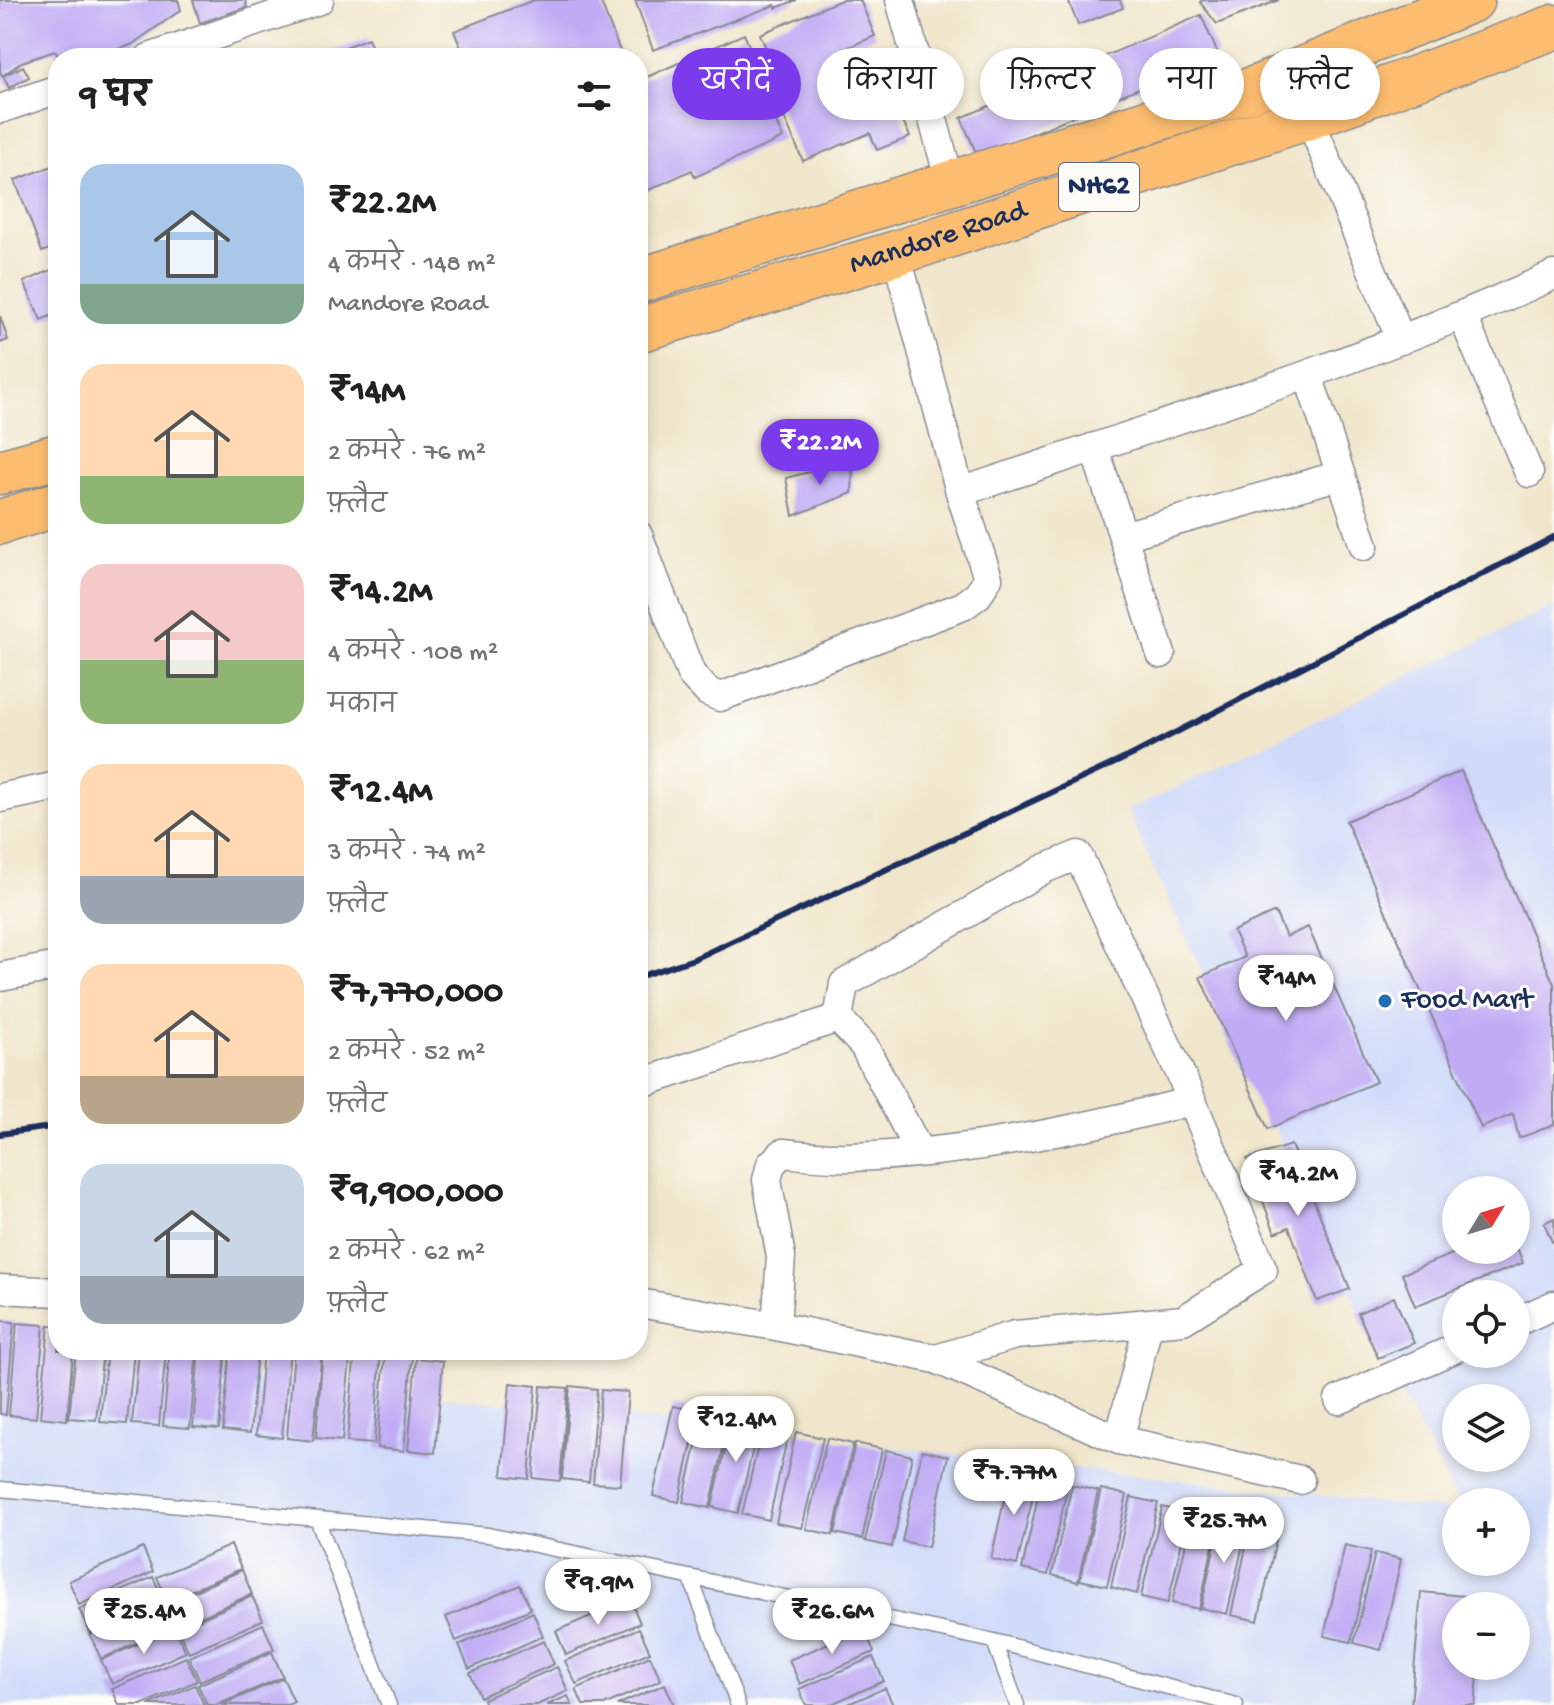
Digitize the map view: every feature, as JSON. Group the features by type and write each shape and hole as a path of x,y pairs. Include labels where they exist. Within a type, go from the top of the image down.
{"highway":[{"name":"Mandore Road","path":"648,278 1256,88 1472,0"},
{"name":"Mandore Road","path":"1380,91 1554,27"},
{"name":"Mandore Road","path":"648,327 896,253 1300,120"},
{"path":"0,472 48,459"},
{"path":"0,522 48,507"}],"street":[{"path":"178,48 319,0"},
{"path":"900,0 951,185"},
{"path":"0,109 48,92"},
{"path":"1310,120 1401,340"},
{"path":"648,561 691,674 708,692 720,697 963,606 978,595 988,578 960,492 896,253"},
{"path":"960,492 1308,375 1463,317 1554,275"},
{"path":"1463,317 1529,473"},
{"path":"1308,375 1364,546"},
{"path":"1094,447 1161,654"},
{"path":"1123,536 1341,475"},
{"path":"0,798 48,788"},
{"path":"838,1018 844,984 1044,869 1078,855 1192,1101 1263,1270 1183,1320 1015,1335 936,1359"},
{"path":"0,977 48,968"},
{"path":"648,1081 838,1018"},
{"path":"838,1018 864,1046 919,1151"},
{"path":"776,1326 781,1257 767,1180 771,1164 783,1153 849,1157 966,1147 1095,1125 1192,1101"},
{"path":"0,1289 48,1291"},
{"path":"648,1305 776,1326 936,1359 1119,1440 1300,1480"},
{"path":"1530,1316 1554,1305"},
{"path":"1119,1440 1148,1325"},
{"path":"1339,1400 1442,1354"}],"lane":[{"path":"0,1489 488,1535 994,1641 1236,1705"},
{"path":"317,1519 389,1705"},
{"path":"691,1579 738,1705"},
{"path":"994,1641 1017,1705"}],"shaded area":[{"name":"Food Mart","path":"1554,606 1554,1705 0,1705 0,1347 48,1352 48,1360 115,1360 1442,1509 1442,1576 1530,1576 1530,1488 1452,1488 1443,1472 1530,1472 1530,1384 1442,1384 1442,1470 1358,1313 1350,1289 1127,811"}],"building":[{"path":"0,0 178,0 181,10 131,45 122,48 48,48 48,53 22,62 2,76"},
{"path":"193,0 245,0 247,7 200,23"},
{"path":"534,0 600,0 619,48 461,48 454,31"},
{"path":"635,0 797,0 776,8 775,5 653,50"},
{"path":"841,0 860,0 875,36 846,48 817,48 817,120 903,120 910,137 877,150 870,133 803,161 785,120 801,120 801,48 766,48 760,34"},
{"path":"1068,0 1120,0 1123,8 1078,25"},
{"path":"1279,0 1217,24 1200,2"},
{"path":"1201,15 1215,48 1139,48 1139,88 1123,95 1123,48"},
{"path":"744,34 750,48 712,48"},
{"path":"368,38 372,48 342,48"},
{"path":"23,66 29,77 9,88 3,76"},
{"path":"672,66 672,120 775,120 783,138 695,177 692,170 648,190 648,77"},
{"path":"980,110 980,120 1064,120 978,157 962,120"},
{"path":"48,168 48,250 42,252 15,180"},
{"path":"48,271 48,317 41,320 24,282"},
{"path":"0,316 8,340 0,343"},
{"path":"853,461 852,493 793,516 786,478"},
{"path":"1461,771 1554,984 1554,1125 1519,1138 1513,1114 1481,1128 1346,821"},
{"path":"1275,912 1286,937 1308,927 1376,1082 1268,1129 1200,977 1245,957 1233,931"},
{"path":"1291,1145 1350,1289 1317,1301 1289,1227 1275,1233 1247,1159"},
{"path":"1554,1218 1554,1241 1552,1242 1544,1223"},
{"path":"1442,1258 1442,1264 1520,1264 1480,1280 1442,1280 1442,1295 1415,1306 1402,1274"},
{"path":"1394,1297 1414,1343 1378,1358 1358,1313"},
{"path":"0,1321 14,1322 6,1415 0,1414"},
{"path":"17,1323 44,1325 36,1418 9,1415"},
{"path":"48,1335 48,1360 72,1360 67,1420 40,1417"},
{"path":"75,1360 102,1360 96,1420 69,1418"},
{"path":"106,1360 133,1360 127,1424 100,1422"},
{"path":"138,1360 165,1360 159,1426 132,1424"},
{"path":"169,1360 196,1360 190,1428 163,1426"},
{"path":"198,1360 225,1360 219,1429 193,1427"},
{"path":"229,1360 256,1360 250,1433 223,1430"},
{"path":"262,1360 289,1360 282,1438 256,1435"},
{"path":"293,1360 321,1360 313,1441 287,1438"},
{"path":"322,1360 350,1360 342,1441 316,1438"},
{"path":"354,1360 380,1360 374,1444 347,1442"},
{"path":"385,1360 412,1360 404,1451 377,1448"},
{"path":"416,1360 443,1361 435,1453 408,1450"},
{"path":"510,1383 536,1386 529,1479 502,1476"},
{"path":"541,1386 568,1388 560,1481 533,1478"},
{"path":"570,1386 597,1389 589,1482 562,1479"},
{"path":"601,1390 628,1392 620,1485 593,1483"},
{"path":"673,1406 699,1411 679,1502 653,1496"},
{"path":"704,1412 730,1417 710,1508 683,1502"},
{"path":"733,1416 759,1422 738,1513 712,1507"},
{"path":"763,1424 789,1430 769,1520 742,1514"},
{"path":"796,1432 823,1438 802,1528 776,1523"},
{"path":"827,1438 853,1444 833,1535 806,1529"},
{"path":"855,1443 882,1449 862,1539 835,1533"},
{"path":"886,1450 912,1456 892,1547 865,1541"},
{"path":"922,1450 948,1456 928,1547 902,1541"},
{"path":"1011,1469 1038,1475 1017,1565 991,1559"},
{"path":"1042,1478 1068,1485 1048,1575 1022,1569"},
{"path":"1072,1485 1098,1491 1078,1582 1052,1575"},
{"path":"1101,1489 1127,1495 1107,1586 1080,1580"},
{"path":"1131,1497 1158,1503 1137,1594 1111,1587"},
{"path":"1162,1507 1188,1513 1168,1603 1141,1597"},
{"path":"1193,1513 1219,1518 1199,1609 1172,1603"},
{"path":"1221,1517 1248,1523 1227,1614 1201,1608"},
{"path":"1251,1525 1278,1531 1258,1621 1231,1615"},
{"path":"231,1545 241,1569 167,1601 157,1577"},
{"path":"1345,1545 1371,1551 1351,1642 1324,1636"},
{"path":"143,1548 153,1572 79,1605 69,1581"},
{"path":"1375,1553 1401,1559 1381,1650 1354,1643"},
{"path":"242,1570 252,1594 178,1627 168,1603"},
{"path":"153,1577 164,1601 90,1633 79,1609"},
{"path":"520,1585 531,1609 456,1641 446,1617"},
{"path":"1421,1592 1442,1594 1442,1680 1478,1680 1475,1705 1411,1705"},
{"path":"252,1596 263,1620 189,1652 178,1629"},
{"path":"630,1599 640,1623 566,1655 556,1631"},
{"path":"164,1602 175,1626 101,1659 90,1635"},
{"path":"533,1612 543,1636 469,1669 459,1645"},
{"path":"263,1624 274,1649 200,1681 189,1657"},
{"path":"175,1628 186,1652 112,1684 101,1660"},
{"path":"639,1628 650,1652 576,1684 565,1661"},
{"path":"864,1628 874,1652 800,1684 789,1660"},
{"path":"544,1641 554,1664 480,1697 470,1673"},
{"path":"272,1652 283,1677 217,1705 207,1705 198,1685"},
{"path":"650,1656 661,1680 604,1705 583,1705 576,1689"},
{"path":"186,1657 197,1681 141,1705 119,1705 112,1689"},
{"path":"873,1657 884,1681 829,1705 806,1705 799,1689"},
{"path":"557,1667 568,1691 537,1705 485,1705 483,1699"},
{"path":"283,1678 294,1702 287,1705 222,1705"},
{"path":"665,1684 674,1705 617,1705"},
{"path":"195,1685 204,1705 148,1705"},
{"path":"885,1688 893,1705 846,1705"},
{"path":"568,1696 572,1705 547,1705"}],"railway":[{"path":"648,974 694,959 1134,754 1554,537"},
{"path":"0,1134 48,1127"}],"place":[{"name":"Food Mart","path":"1385,1001"}]}
